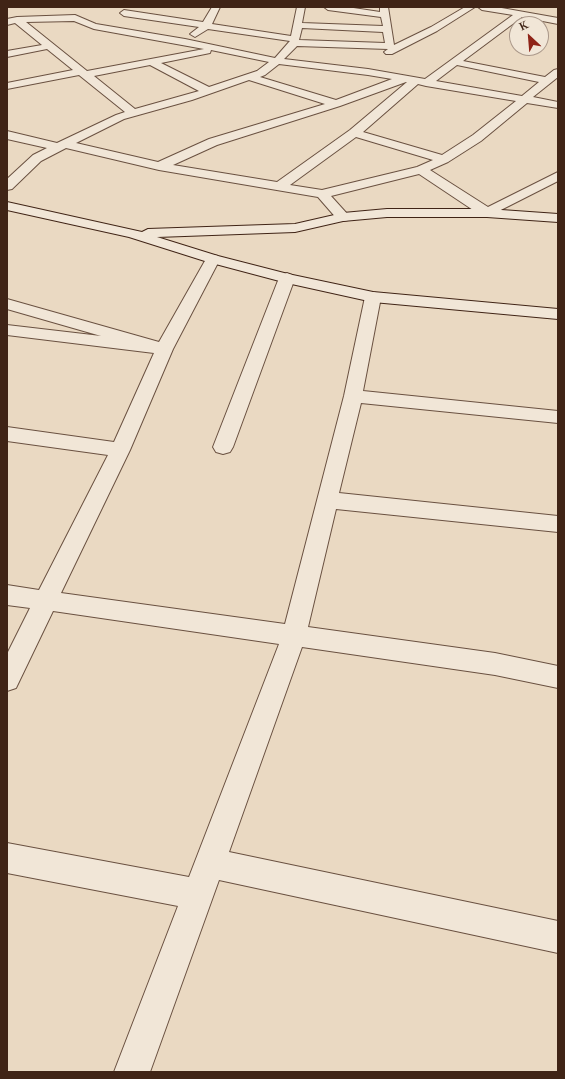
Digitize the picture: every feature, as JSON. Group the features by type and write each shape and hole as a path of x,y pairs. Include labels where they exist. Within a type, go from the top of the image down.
{"street":[{"path":"75,18 80,7"},
{"path":"185,42 206,26 216,7"},
{"path":"7,186 37,158 60,145 120,117 208,91 261,73 277,61 295,41 301,7"},
{"path":"328,7 385,11 388,29 385,54"},
{"path":"368,72 385,54 434,30 471,7"},
{"path":"489,7 558,21"},
{"path":"94,26 120,14 163,15 206,26 385,54"},
{"path":"426,83 521,14"},
{"path":"12,21 75,18 94,26 219,48 277,61 368,72 558,105"},
{"path":"12,21 49,46 133,113"},
{"path":"297,25 388,29"},
{"path":"7,54 49,46"},
{"path":"7,86 151,62 219,48"},
{"path":"151,62 208,91"},
{"path":"455,62 547,81"},
{"path":"7,135 159,166 322,194 421,170 444,159 477,138 558,72"},
{"path":"249,77 336,104"},
{"path":"159,166 213,142 410,80"},
{"path":"280,186 354,133 410,80"},
{"path":"354,133 444,159"},
{"path":"421,170 487,213"},
{"path":"487,213 558,176"},
{"path":"527,192 550,194"},
{"path":"322,194 343,217"},
{"path":"7,206 133,234 213,259 286,278 373,297 558,314"},
{"path":"133,234 295,228 343,217 387,213 487,213 558,218"},
{"path":"7,680 120,450 164,349 213,259"},
{"path":"223,447 286,278"},
{"path":"132,1072 294,636 353,396 373,297"},
{"path":"7,304 164,349"},
{"path":"7,330 164,349"},
{"path":"353,396 558,417"},
{"path":"7,434 120,450"},
{"path":"328,500 558,524"},
{"path":"7,595 495,664 558,677"},
{"path":"7,858 198,894"},
{"path":"209,863 558,936"}]}
